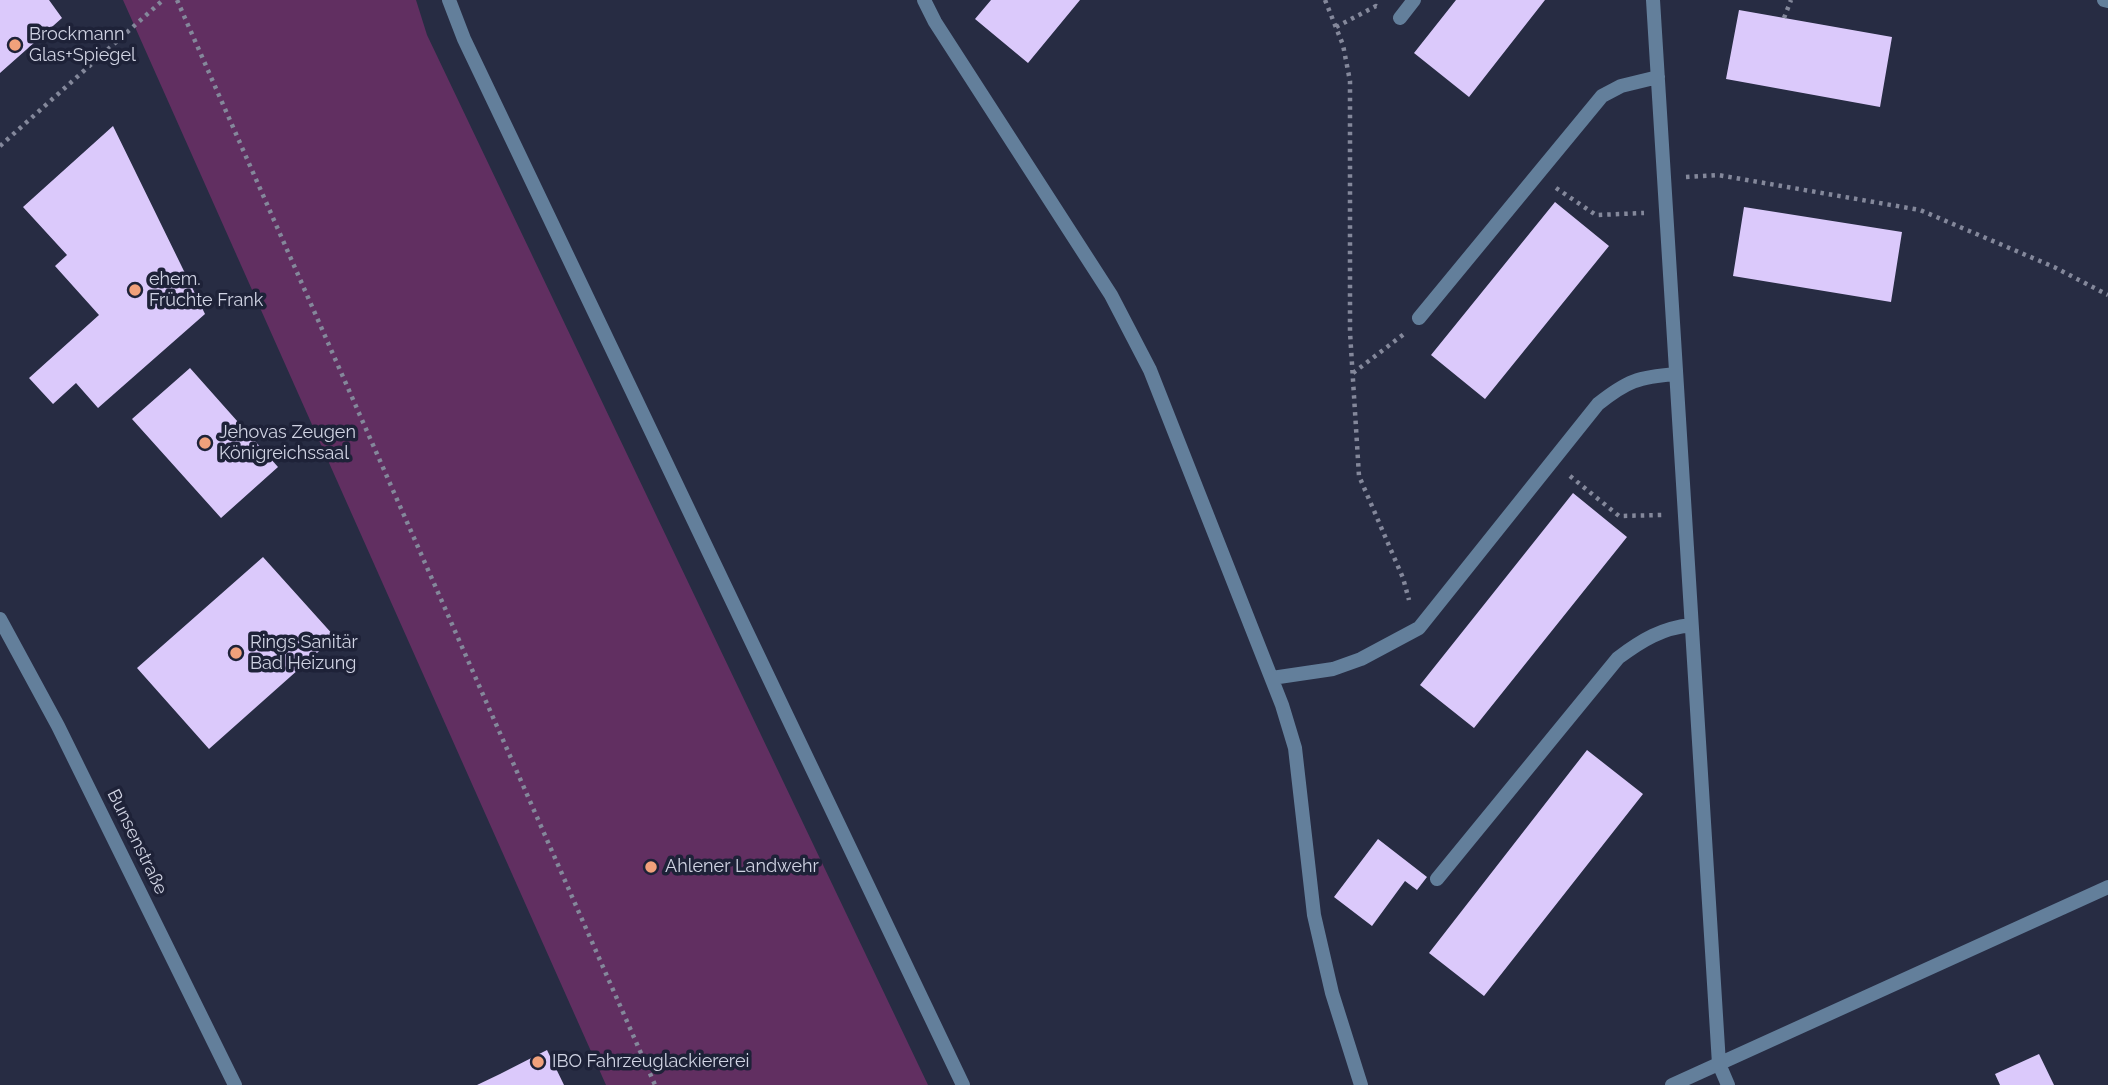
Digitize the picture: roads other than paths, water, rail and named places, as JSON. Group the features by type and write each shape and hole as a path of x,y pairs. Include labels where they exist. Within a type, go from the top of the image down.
{"street":[{"path":"449,0 476,64 963,1085"},
{"path":"924,0 943,34 1111,295 1150,370 1272,678 1295,748 1314,915 1332,993 1361,1085"},
{"path":"1400,18 1414,0"},
{"path":"1653,0 1718,1064 1728,1085"},
{"path":"1419,318 1602,96 1621,86 1658,77"},
{"path":"1272,678 1333,669 1362,659 1419,628 1598,404 1621,386 1648,376 1676,374"},
{"name":"Bunsenstraße","path":"0,619 58,726 235,1085"},
{"path":"1437,879 1618,658 1641,641 1670,627 1691,625"},
{"path":"1672,1085 2108,887"}],"place":[{"name":"Brockmann Glas+Spiegel","path":"15,45"},
{"name":"ehem. Früchte Frank","path":"135,290"},
{"name":"Jehovas Zeugen Königreichssaal","path":"205,443"},
{"name":"Rings Sanitär Bad Heizung","path":"236,653"},
{"name":"Ahlener Landwehr","path":"651,867"},
{"name":"IBO Fahrzeuglackiererei","path":"538,1062"}]}
